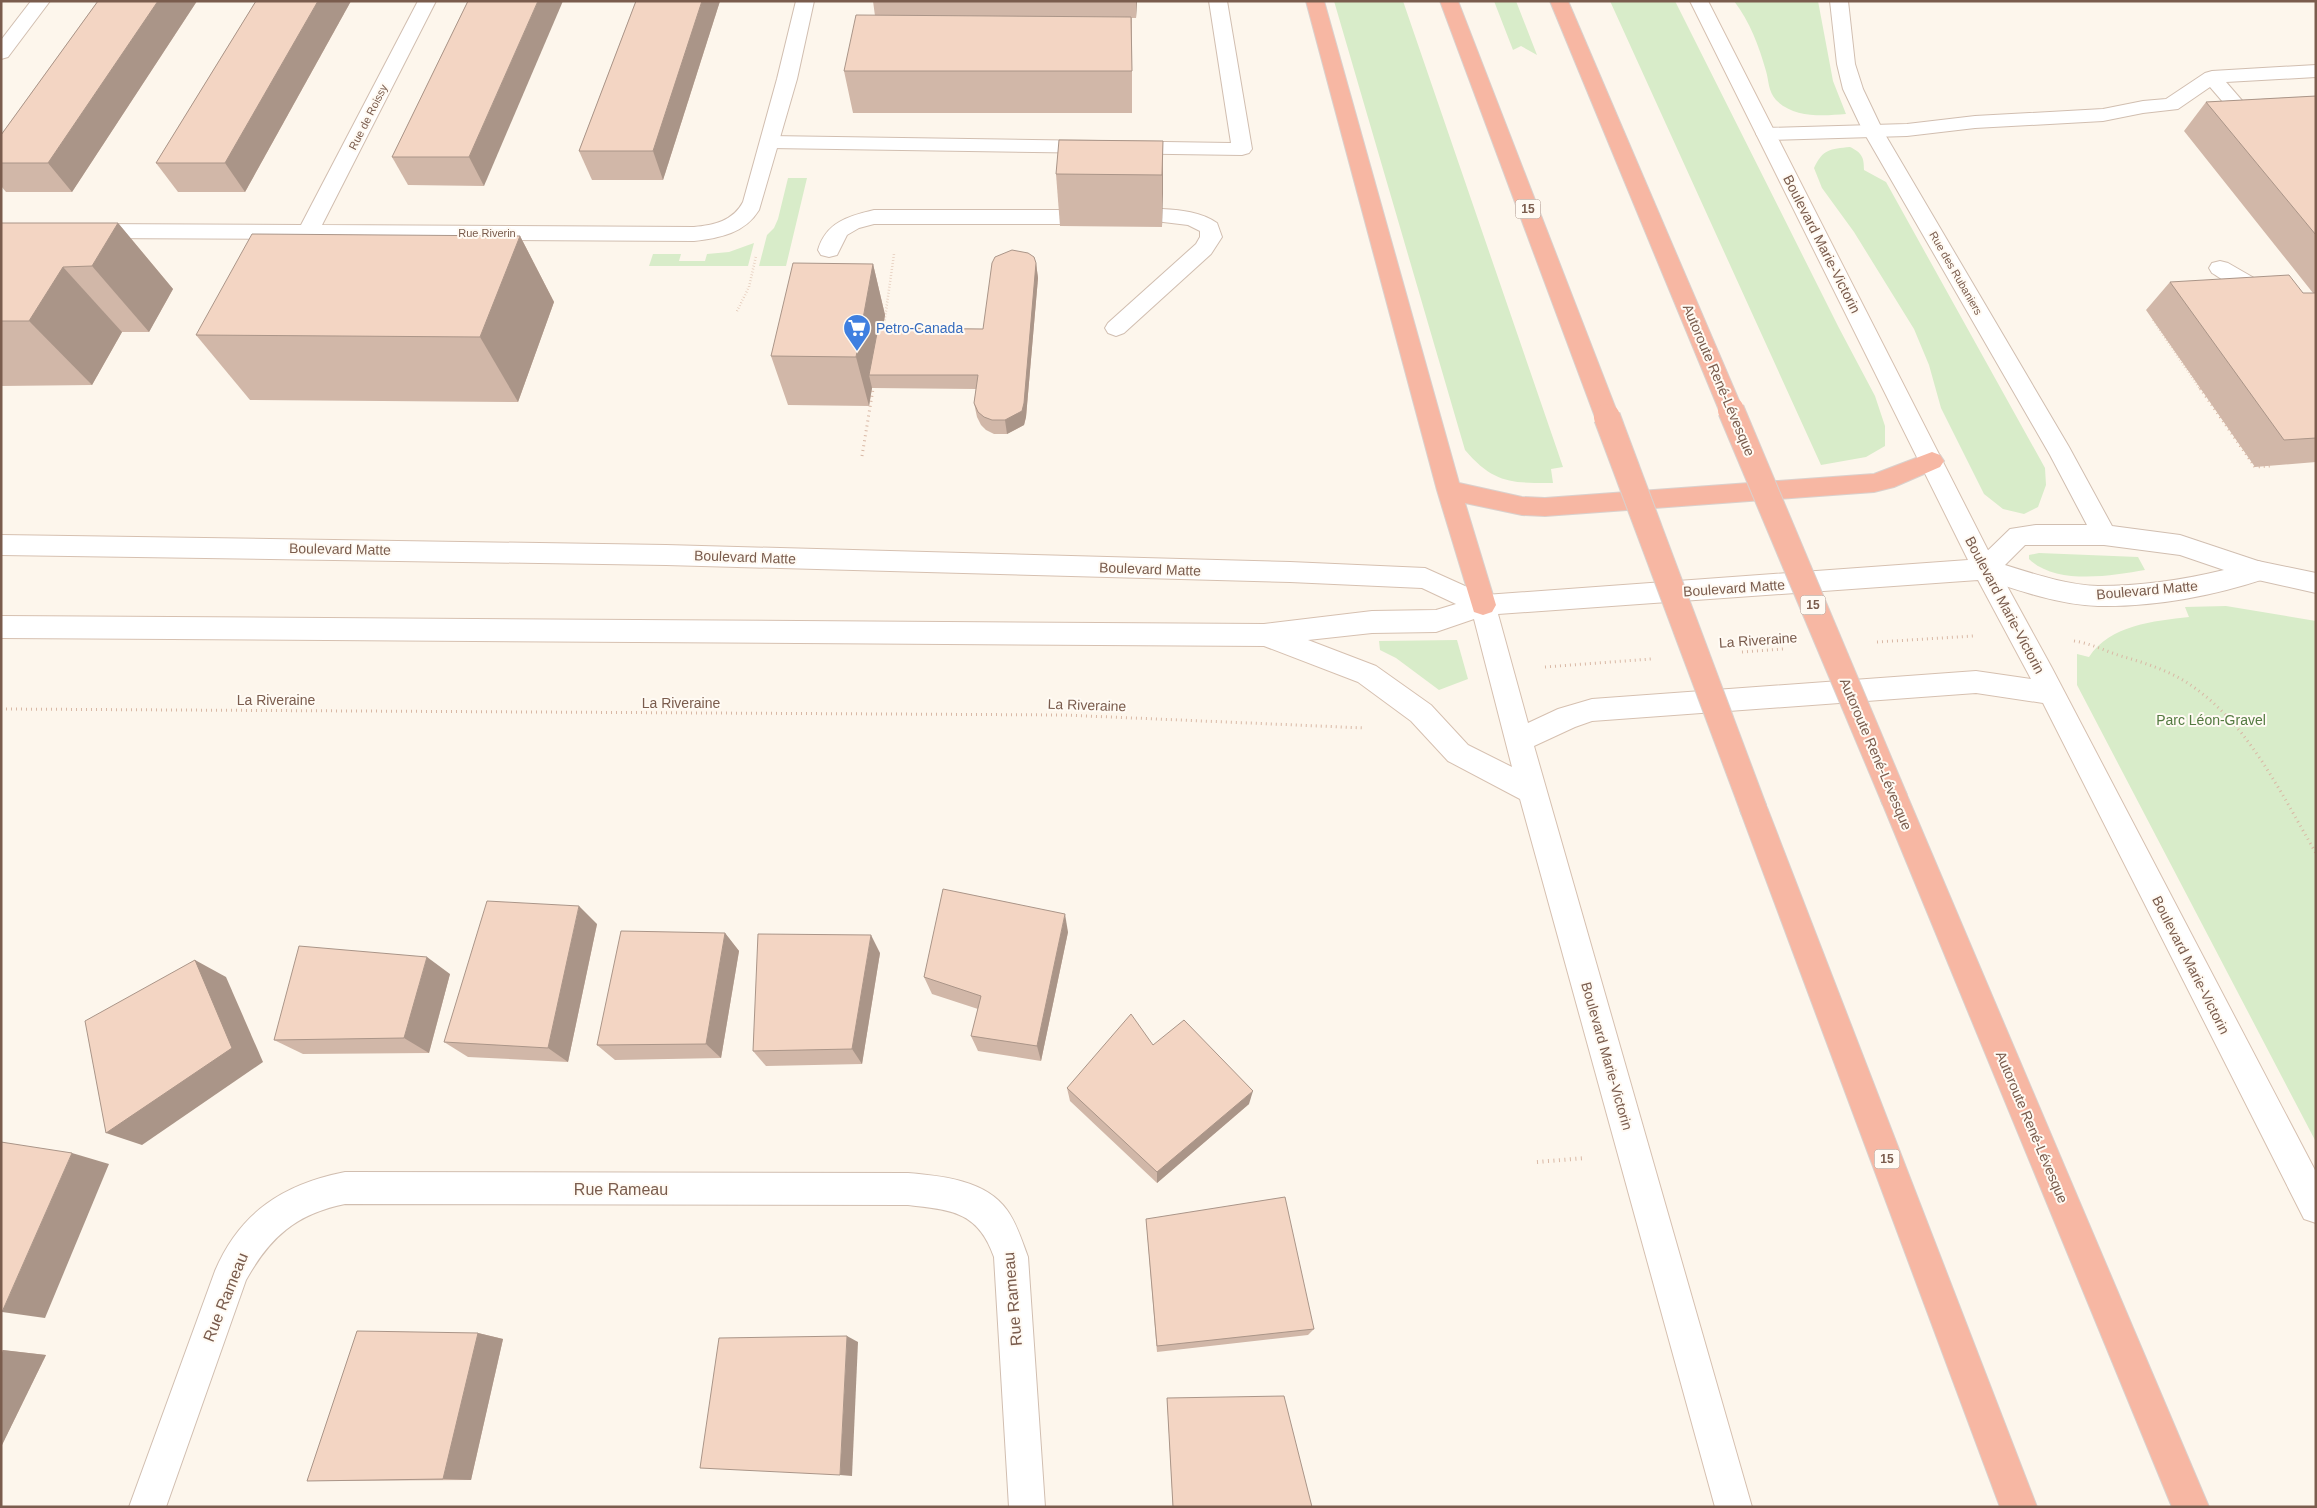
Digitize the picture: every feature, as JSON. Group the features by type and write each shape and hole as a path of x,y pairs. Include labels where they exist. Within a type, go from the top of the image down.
{"highway":[{"path":"1315,1 1449,490 1483,605"},
{"name":"15","path":"1449,1 2019,1507"},
{"name":"Autoroute René-Lévesque","path":"1559,1 2191,1507"},
{"path":"1449,490 1522,506 1545,507 1874,483 1885,481 1932,461"}],"main road":[{"path":"1,52 41,1"},
{"name":"Rue de Roissy","path":"308,232 427,1"},
{"name":"Rue Riverin","path":"69,231 694,234 715,231 739,222 750,210 770,142 805,1"},
{"path":"770,142 1242,149 1218,1"},
{"name":"Boulevard Marie-Victorin","path":"1698,1 1985,569 2316,1206"},
{"name":"Rue des Rubaniers","path":"1839,1 1846,64 1857,100 1873,131 2061,453 2104,535"},
{"path":"1766,134 1873,131 1975,122 2103,115 2143,107 2171,105 2212,77 2316,71"},
{"path":"2212,77 2255,127"},
{"path":"1116,328 1204,249 1211,237 1210,228 1204,222 1162,216"},
{"path":"828,250 835,233 854,222 874,217 1061,217"},
{"path":"2220,268 2257,290 2289,287"},
{"path":"1985,569 2019,536 2104,535 2180,545 2258,571 2316,582"},
{"name":"Boulevard Matte","path":"1,544 666,555 1424,578 1483,605"},
{"name":"Boulevard Matte","path":"1,627 1264,635 1372,622 1436,621 1483,605 1642,596 1985,569 2042,587 2097,596 2195,587 2258,571"},
{"name":"Boulevard Marie-Victorin","path":"1483,605 1532,791 1734,1507"},
{"path":"1264,635 1368,674 1421,713 1458,753 1532,791"},
{"path":"1520,740 1568,717 1592,710 1976,682 2051,694"},
{"name":"Rue Rameau","path":"148,1507 232,1271 244,1247 271,1218 286,1208 326,1191 345,1188 908,1190 964,1196 981,1206 994,1220 1005,1236 1011,1257 1027,1507"}],"path":[{"path":"737,311 749,287 757,249"},
{"path":"882,333 895,251"},
{"path":"2152,318 2255,467 2274,465"},
{"path":"862,456 872,388"},
{"path":"1868,643 1981,636"},
{"path":"2088,646 2161,670 2192,686 2208,698 2243,736 2277,787 2316,853"},
{"name":"La Riveraine","path":"1739,653 1789,649"},
{"path":"1538,668 1660,658"},
{"name":"La Riveraine","path":"1,709 1064,715 1361,728"}],"green space":[{"path":"1334,1 1403,1 1563,467 1551,469 1553,483 1526,483 1504,479 1485,470 1465,450"},
{"path":"1494,1 1516,1 1537,55 1521,46 1513,50"},
{"path":"1610,1 1675,1 1875,396 1885,426 1885,446 1866,457 1821,465"},
{"path":"1734,1 1818,1 1833,81 1846,114 1818,115 1800,113 1783,106 1773,97 1757,43 1745,17"},
{"path":"1850,147 1862,156 1864,170 1886,182 2045,468 2046,485 2038,507 2024,514 2003,509 1984,494 1941,408 1929,365 1914,329 1854,232 1822,188 1814,168 1817,162 1828,151"},
{"path":"788,178 807,178 786,266 759,266 767,235 774,228 778,219"},
{"path":"754,243 748,266 649,266 653,254 681,254 679,261 705,261 707,254 729,252"},
{"path":"2039,553 2138,557 2145,570 2100,576 2054,573 2040,567 2029,559 2029,555"},
{"name":"Parc Léon-Gravel","path":"2226,606 2316,621 2316,1142 2077,685 2077,654 2089,657 2098,646 2109,638 2134,626 2189,617 2185,607"},
{"path":"1457,640 1468,679 1439,690 1396,658 1380,650 1379,641"}],"building":[{"path":"98,1 158,1 48,163 1,163 1,135"},
{"path":"256,1 318,1 225,163 156,163"},
{"path":"468,1 538,1 469,157 392,157"},
{"path":"636,1 702,1 653,151 579,151"},
{"path":"856,15 1131,17 1132,71 844,71"},
{"path":"2316,96 2316,235 2206,102"},
{"path":"1059,140 1163,141 1162,175 1056,174"},
{"path":"1,223 118,223 92,266 63,267 29,321 1,321"},
{"path":"252,234 520,236 480,337 196,335"},
{"path":"1012,250 1028,253 1034,257 1036,263 1022,411 1005,420 992,420 984,417 978,412 974,403 978,375 869,375 878,328 983,329 992,263 995,257"},
{"path":"793,263 873,264 856,357 771,356"},
{"path":"2289,275 2303,293 2316,293 2316,438 2284,440 2170,282"},
{"path":"943,889 1065,914 1037,1046 971,1036 981,996 924,977"},
{"path":"487,901 579,906 548,1048 444,1042"},
{"path":"621,931 725,933 706,1044 597,1045"},
{"path":"758,934 871,935 852,1049 753,1051"},
{"path":"299,946 427,957 404,1038 274,1040"},
{"path":"195,960 232,1048 106,1133 85,1021"},
{"path":"1131,1014 1153,1045 1184,1020 1253,1091 1157,1172 1067,1088"},
{"path":"1,1142 72,1153 2,1312 1,1312"},
{"path":"1285,1197 1314,1329 1157,1346 1146,1219"},
{"path":"357,1331 478,1333 443,1479 307,1481"},
{"path":"847,1336 840,1475 700,1468 719,1338"},
{"path":"1284,1396 1312,1507 1173,1507 1167,1398"}],"place":[{"name":"Petro-Canada","path":"857,352"}]}
